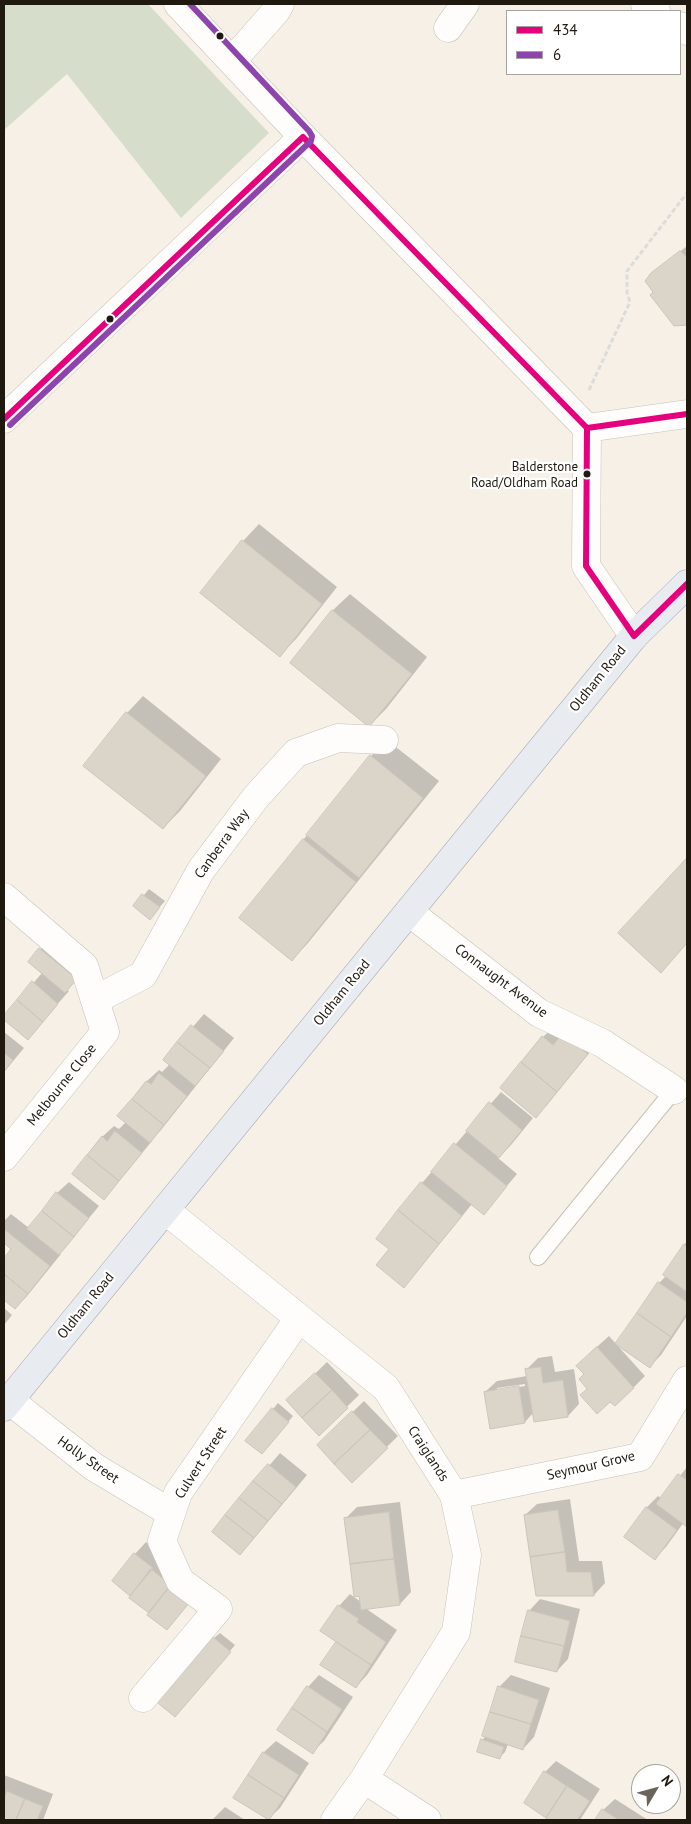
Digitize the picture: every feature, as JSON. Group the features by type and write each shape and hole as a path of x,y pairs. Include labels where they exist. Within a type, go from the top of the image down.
{"main road":[{"name":"Oldham Road","path":"6,1404 634,636 687,584"}],"street":[{"path":"178,4 303,137 582,423 586,566 634,636"},
{"path":"232,61 280,4"},
{"path":"448,28 465,4"},
{"path":"4,419 303,137"},
{"path":"582,423 687,414"},
{"name":"Canberra Way","path":"95,1000 143,975 202,870 256,797 296,753 338,738 384,740"},
{"name":"Melbourne Close","path":"4,897 84,966 105,1032 4,1157"},
{"name":"Connaught Avenue","path":"409,912 539,1013 602,1043 674,1090"},
{"name":"Craiglands","path":"165,1210 386,1388 454,1495 467,1555 456,1632 364,1779 334,1820"},
{"name":"Culvert Street","path":"143,1698 218,1609 180,1581 162,1541 178,1493 299,1318"},
{"name":"Seymour Grove","path":"454,1495 640,1457 687,1380"},
{"name":"Holly Street","path":"6,1404 94,1467 171,1513"},
{"path":"364,1779 427,1820"}],"lane":[{"path":"538,1257 674,1090"}],"path":[{"path":"582,423 597,372 630,302 627,292 627,270 687,193"}],"green space":[{"path":"4,4 148,4 269,133 181,218 67,74 4,130"}],"building":[{"path":"680,251 687,257 687,325 674,326 650,295 653,292 645,281 651,273"},
{"path":"242,540 322,604 280,657 200,593"},
{"path":"332,610 412,674 369,727 290,663"},
{"path":"126,712 206,776 163,829 83,766"},
{"path":"370,755 423,798 359,878 306,835"},
{"path":"303,839 356,882 292,961 239,918"},
{"path":"687,858 687,943 661,973 618,933"},
{"path":"142,894 160,907 150,920 133,906"},
{"path":"39,948 77,979 65,993 28,962"},
{"path":"32,981 58,1004 43,1022 17,1000"},
{"path":"17,1000 43,1022 28,1040 4,1020 4,1015"},
{"path":"191,1025 224,1051 210,1068 177,1042"},
{"path":"562,1034 588,1054 557,1092 521,1062 542,1036 553,1045"},
{"path":"177,1042 210,1068 195,1086 163,1060"},
{"path":"4,1053 13,1060 4,1072"},
{"path":"521,1062 557,1092 536,1118 500,1088"},
{"path":"159,1073 187,1096 164,1125 132,1099 146,1081 151,1084"},
{"path":"132,1099 164,1125 150,1143 117,1116"},
{"path":"489,1102 522,1130 499,1158 466,1131"},
{"path":"115,1131 142,1153 119,1181 87,1155 102,1136 107,1141"},
{"path":"454,1143 507,1186 484,1215 431,1172"},
{"path":"87,1155 119,1181 104,1200 72,1174"},
{"path":"421,1182 462,1216 439,1244 398,1210"},
{"path":"56,1192 89,1218 74,1237 42,1211"},
{"path":"398,1210 439,1244 404,1288 376,1265 389,1249 376,1239"},
{"path":"42,1211 74,1237 59,1255 27,1229"},
{"path":"4,1229 50,1266 28,1294 4,1274 4,1258 11,1249 4,1243"},
{"path":"684,1244 687,1247 687,1292 663,1275"},
{"path":"4,1274 28,1294 15,1309 4,1300"},
{"path":"658,1282 687,1302 687,1313 671,1337 637,1313"},
{"path":"637,1313 671,1337 650,1368 615,1344"},
{"path":"597,1347 634,1388 615,1406 610,1402 597,1414 580,1395 587,1389 579,1379 584,1374 576,1366"},
{"path":"541,1367 543,1383 563,1380 568,1417 534,1422 525,1369"},
{"path":"315,1373 332,1390 302,1418 286,1400"},
{"path":"519,1386 525,1423 490,1429 484,1392"},
{"path":"332,1390 348,1408 319,1436 302,1418"},
{"path":"272,1408 289,1422 262,1454 245,1441"},
{"path":"352,1411 370,1430 334,1464 317,1445"},
{"path":"370,1430 388,1448 352,1483 334,1464"},
{"path":"268,1464 296,1487 282,1504 253,1481"},
{"path":"678,1474 687,1480 687,1527 656,1504"},
{"path":"253,1481 282,1504 268,1521 239,1498"},
{"path":"239,1498 268,1521 254,1538 225,1515"},
{"path":"646,1507 677,1530 655,1560 624,1537"},
{"path":"558,1510 565,1552 530,1557 524,1515"},
{"path":"389,1512 394,1559 350,1564 344,1518"},
{"path":"225,1515 254,1538 240,1555 212,1532"},
{"path":"565,1552 567,1572 591,1572 594,1596 536,1596 530,1557"},
{"path":"134,1553 153,1568 130,1596 112,1581"},
{"path":"394,1559 400,1605 361,1610 359,1596 354,1597 350,1564"},
{"path":"151,1569 171,1585 149,1613 129,1598"},
{"path":"170,1586 190,1602 167,1630 147,1615"},
{"path":"338,1605 359,1619 357,1622 386,1642 371,1665 320,1631"},
{"path":"528,1610 570,1621 564,1646 521,1636"},
{"path":"521,1636 564,1646 557,1672 515,1662"},
{"path":"213,1637 231,1652 175,1717 158,1703"},
{"path":"336,1642 371,1665 356,1688 320,1665"},
{"path":"307,1686 342,1709 327,1732 292,1708"},
{"path":"498,1686 539,1700 531,1724 490,1712"},
{"path":"292,1708 327,1732 313,1754 277,1730"},
{"path":"490,1712 531,1724 523,1750 482,1736"},
{"path":"481,1739 504,1747 500,1759 477,1752"},
{"path":"263,1752 299,1775 284,1798 248,1775"},
{"path":"544,1771 567,1786 546,1818 524,1803"},
{"path":"248,1775 284,1798 269,1820 233,1798"},
{"path":"567,1786 590,1801 577,1820 550,1820 546,1818"},
{"path":"7,1791 25,1799 16,1820 4,1820 4,1799"},
{"path":"25,1799 43,1806 37,1820 16,1820"},
{"path":"602,1809 619,1820 595,1820"}],"transit line":[{"name":"6","path":"10,425 311,141 312,136 309,131 190,4"},
{"name":"434","path":"4,419 303,137 587,428"},
{"name":"434","path":"587,428 687,414"},
{"name":"434","path":"587,428 586,566 634,636 687,584"}],"place":[{"name":"Balderstone Road/Oldham Road","path":"587,474"}]}
